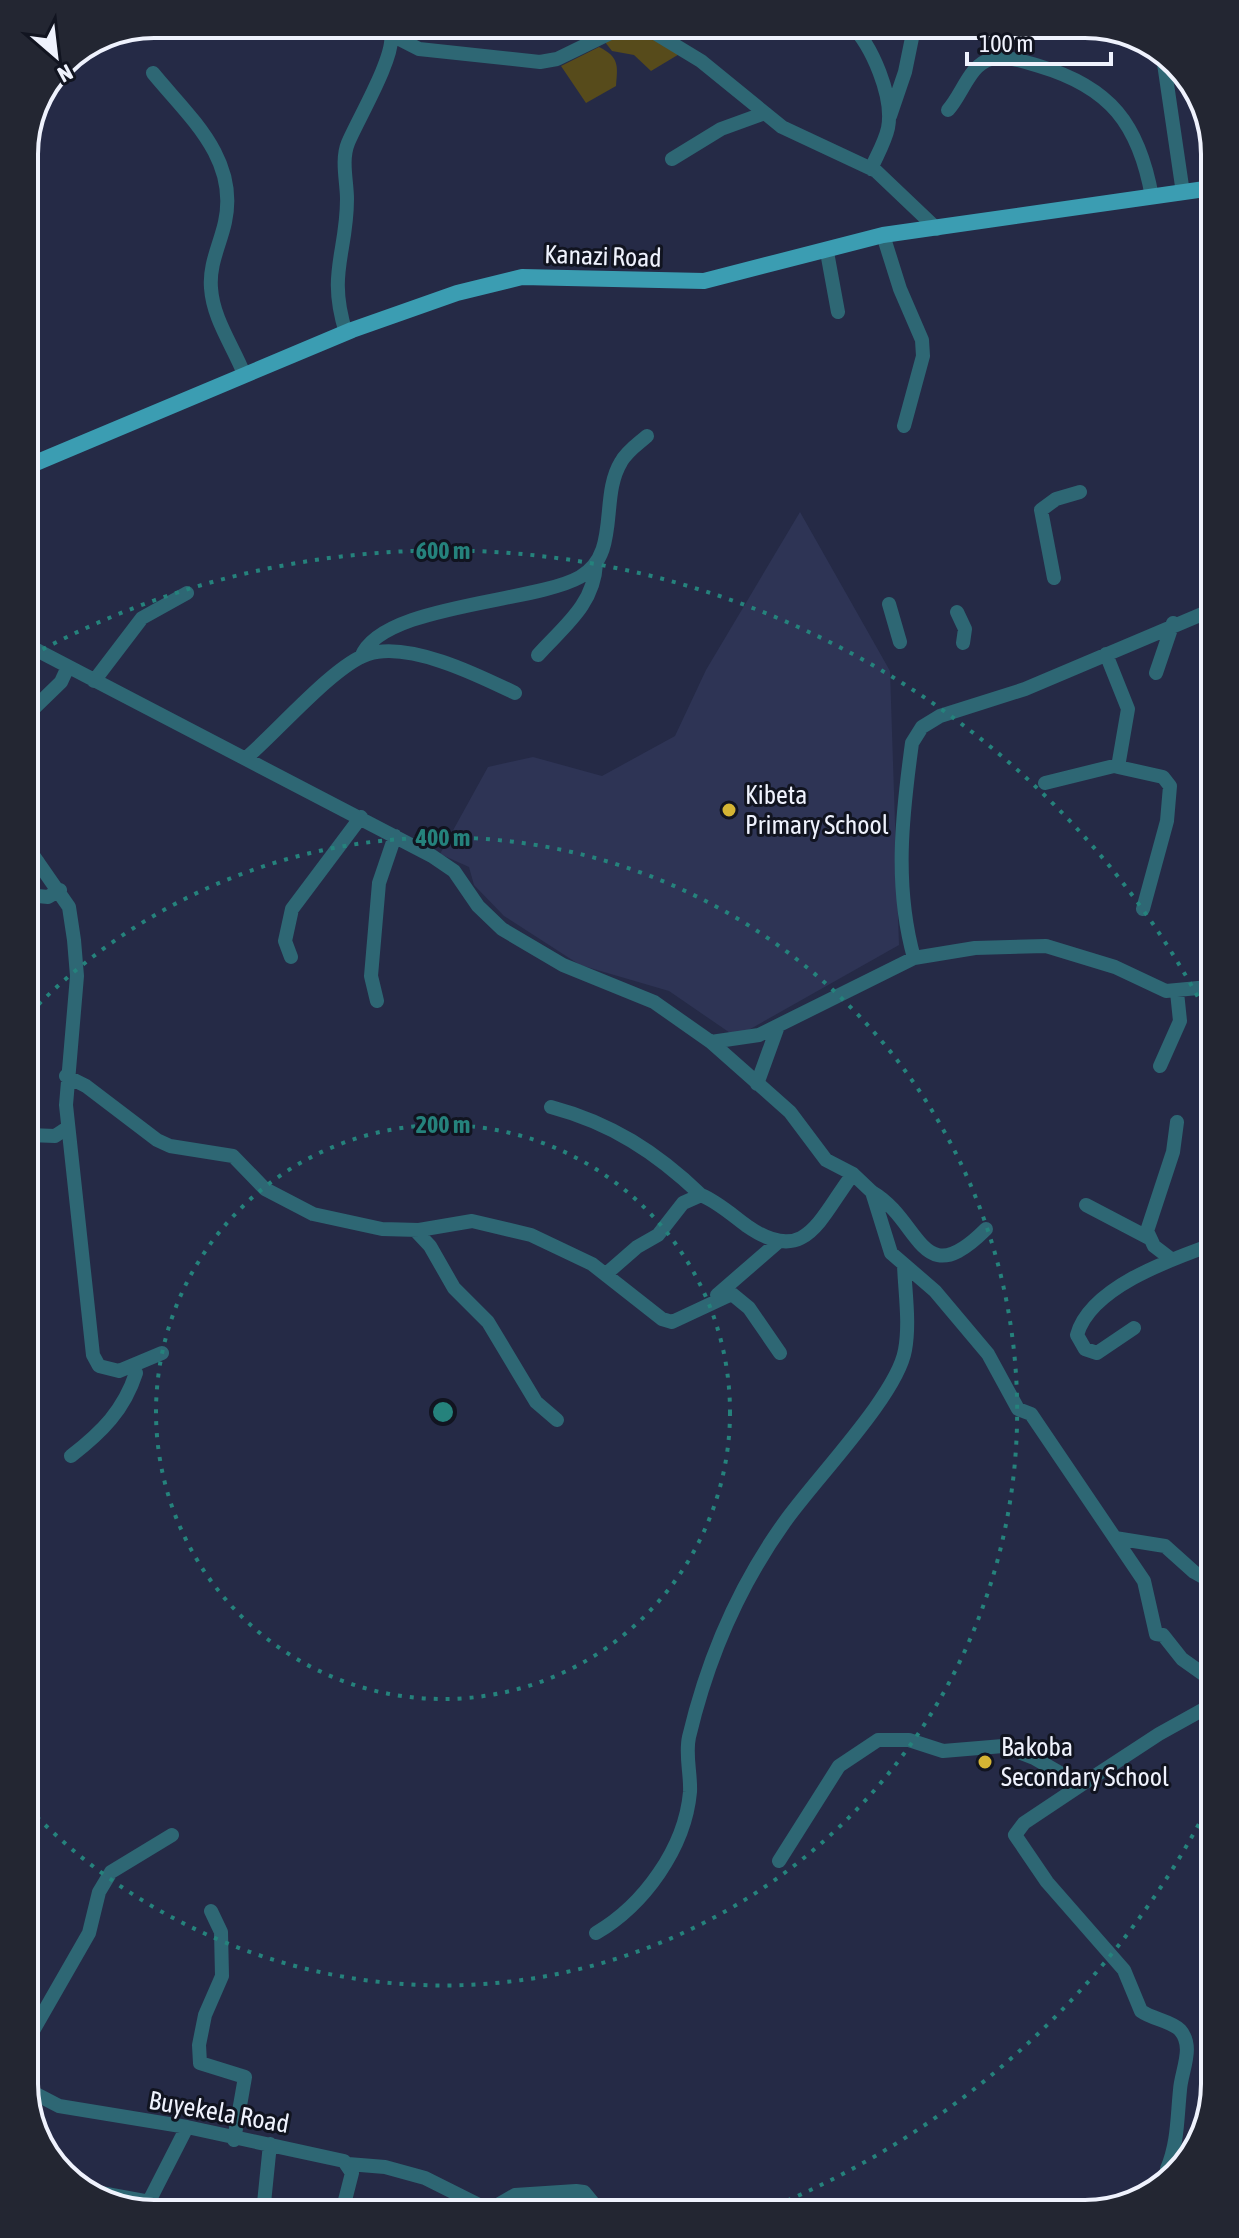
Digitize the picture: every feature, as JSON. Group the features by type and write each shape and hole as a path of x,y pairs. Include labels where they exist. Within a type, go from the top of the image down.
{"main road":[{"name":"Kanazi Road","path":"38,462 346,333 457,293 522,277 704,281 827,252 883,235 1125,198 1201,190"}],"street":[{"path":"346,333 339,311 336,274 347,200 348,144 388,59 391,38"},
{"path":"397,38 419,49 540,62 557,59 600,38"},
{"path":"663,38 701,61 798,136 871,169 937,229"},
{"path":"860,38 871,54 884,89 889,120"},
{"path":"871,169 884,141 912,38"},
{"path":"948,110 960,97 976,68 991,59 1025,62 1091,86 1125,122 1142,152 1152,197"},
{"path":"1165,71 1183,193"},
{"path":"153,73 198,123 216,150 226,189 226,220 212,260 210,289 219,322 244,374"},
{"path":"672,159 721,129 765,113"},
{"path":"883,235 889,259 922,340 923,356 904,426"},
{"path":"827,252 838,312"},
{"path":"361,657 365,648 374,641 420,618 568,583 596,564 601,557 614,476 622,460 647,436"},
{"path":"1054,578 1041,510 1056,499 1080,492"},
{"path":"538,655 580,610 596,580 596,564"},
{"path":"94,681 142,618 187,593"},
{"path":"889,604 900,642"},
{"path":"957,612 965,629 963,643"},
{"path":"914,958 905,928 900,872 914,735 927,722 957,709 1025,689 1173,623 1201,614"},
{"path":"1156,673 1173,623"},
{"path":"38,652 395,836 454,871 485,914 521,942 563,965 646,997 711,1042 800,1122 826,1160 853,1174 895,1208 916,1241 932,1255 943,1257 957,1253 986,1229"},
{"path":"246,758 340,672 361,657 383,652 403,653 469,671 515,693"},
{"path":"1106,654 1128,709 1118,765 1121,770 1163,777 1170,786 1165,832 1143,909"},
{"path":"38,704 61,682 67,669"},
{"path":"1045,783 1118,765"},
{"path":"291,957 285,941 292,909 361,817"},
{"path":"377,1001 371,976 379,883 395,836"},
{"path":"38,862 69,907 77,976 66,1076 67,1128 93,1355 99,1366 108,1370 133,1366 162,1353"},
{"path":"38,896 48,897 60,890"},
{"path":"711,1042 741,1040 778,1026 914,958 975,948 1035,944 1096,961 1137,980 1177,992 1201,988"},
{"path":"1160,1066 1180,1021 1177,992"},
{"path":"757,1084 778,1026"},
{"path":"66,1076 86,1086 157,1140 170,1146 233,1156 265,1189 313,1214 382,1229 415,1230 459,1221 487,1223 554,1244 606,1274 668,1321 682,1320 710,1302 777,1243"},
{"path":"551,1107 587,1117 621,1133 672,1168 701,1195 777,1243 792,1243 805,1236 853,1174"},
{"path":"1149,1238 1148,1223 1173,1152 1177,1122"},
{"path":"38,1135 55,1136 67,1128"},
{"path":"872,1192 886,1244 904,1265 935,1291 988,1354 1018,1409 1031,1414 1144,1581 1156,1634 1163,1635 1182,1659 1201,1672"},
{"path":"606,1274 637,1247 658,1235 683,1203 701,1195"},
{"path":"1086,1205 1149,1238 1171,1259"},
{"path":"415,1230 430,1246 454,1288 488,1322 536,1402 557,1420"},
{"path":"1134,1328 1097,1353 1085,1349 1077,1335 1085,1319 1114,1291 1171,1259 1201,1248"},
{"path":"596,1933 634,1905 678,1838 690,1792 688,1742 715,1656 746,1580 785,1521 881,1399 905,1351 904,1265"},
{"path":"710,1302 730,1294 742,1299 780,1353"},
{"path":"71,1456 101,1433 123,1406 136,1373 133,1366"},
{"path":"1115,1538 1165,1546 1201,1576"},
{"path":"1168,2164 1179,2127 1180,2090 1187,2051 1182,2034 1177,2027 1141,2011 1124,1970 1047,1882 1015,1835 1024,1823 1159,1734 1201,1711"},
{"path":"779,1861 839,1766 878,1740 909,1740 943,1751 1003,1746 1034,1758 1081,1785"},
{"path":"38,2022 89,1933 103,1882 111,1872 172,1835"},
{"path":"211,1911 221,1932 222,1976 205,2015 199,2045 200,2063 245,2077 234,2140"},
{"name":"Buyekela Road","path":"39,2095 59,2106 187,2127 234,2140 332,2157 348,2164 403,2170 468,2200"},
{"path":"150,2200 187,2127"},
{"path":"264,2200 270,2144"},
{"path":"345,2200 351,2179 348,2164"},
{"path":"506,2200 515,2195 576,2191 584,2192 591,2200"}],"shaded area":[{"path":"613,38 657,38 681,53 651,71 634,55 612,51 605,42"},
{"path":"599,47 616,62 616,86 586,103 561,66"},
{"path":"800,512 890,671 899,945 736,1037 669,991 580,965 504,916 474,885 469,867 440,854 488,767 533,757 602,776 675,736 706,670"}],"place":[{"name":"Kibeta Primary School","path":"729,810"},
{"name":"Bakoba Secondary School","path":"985,1762"}]}
